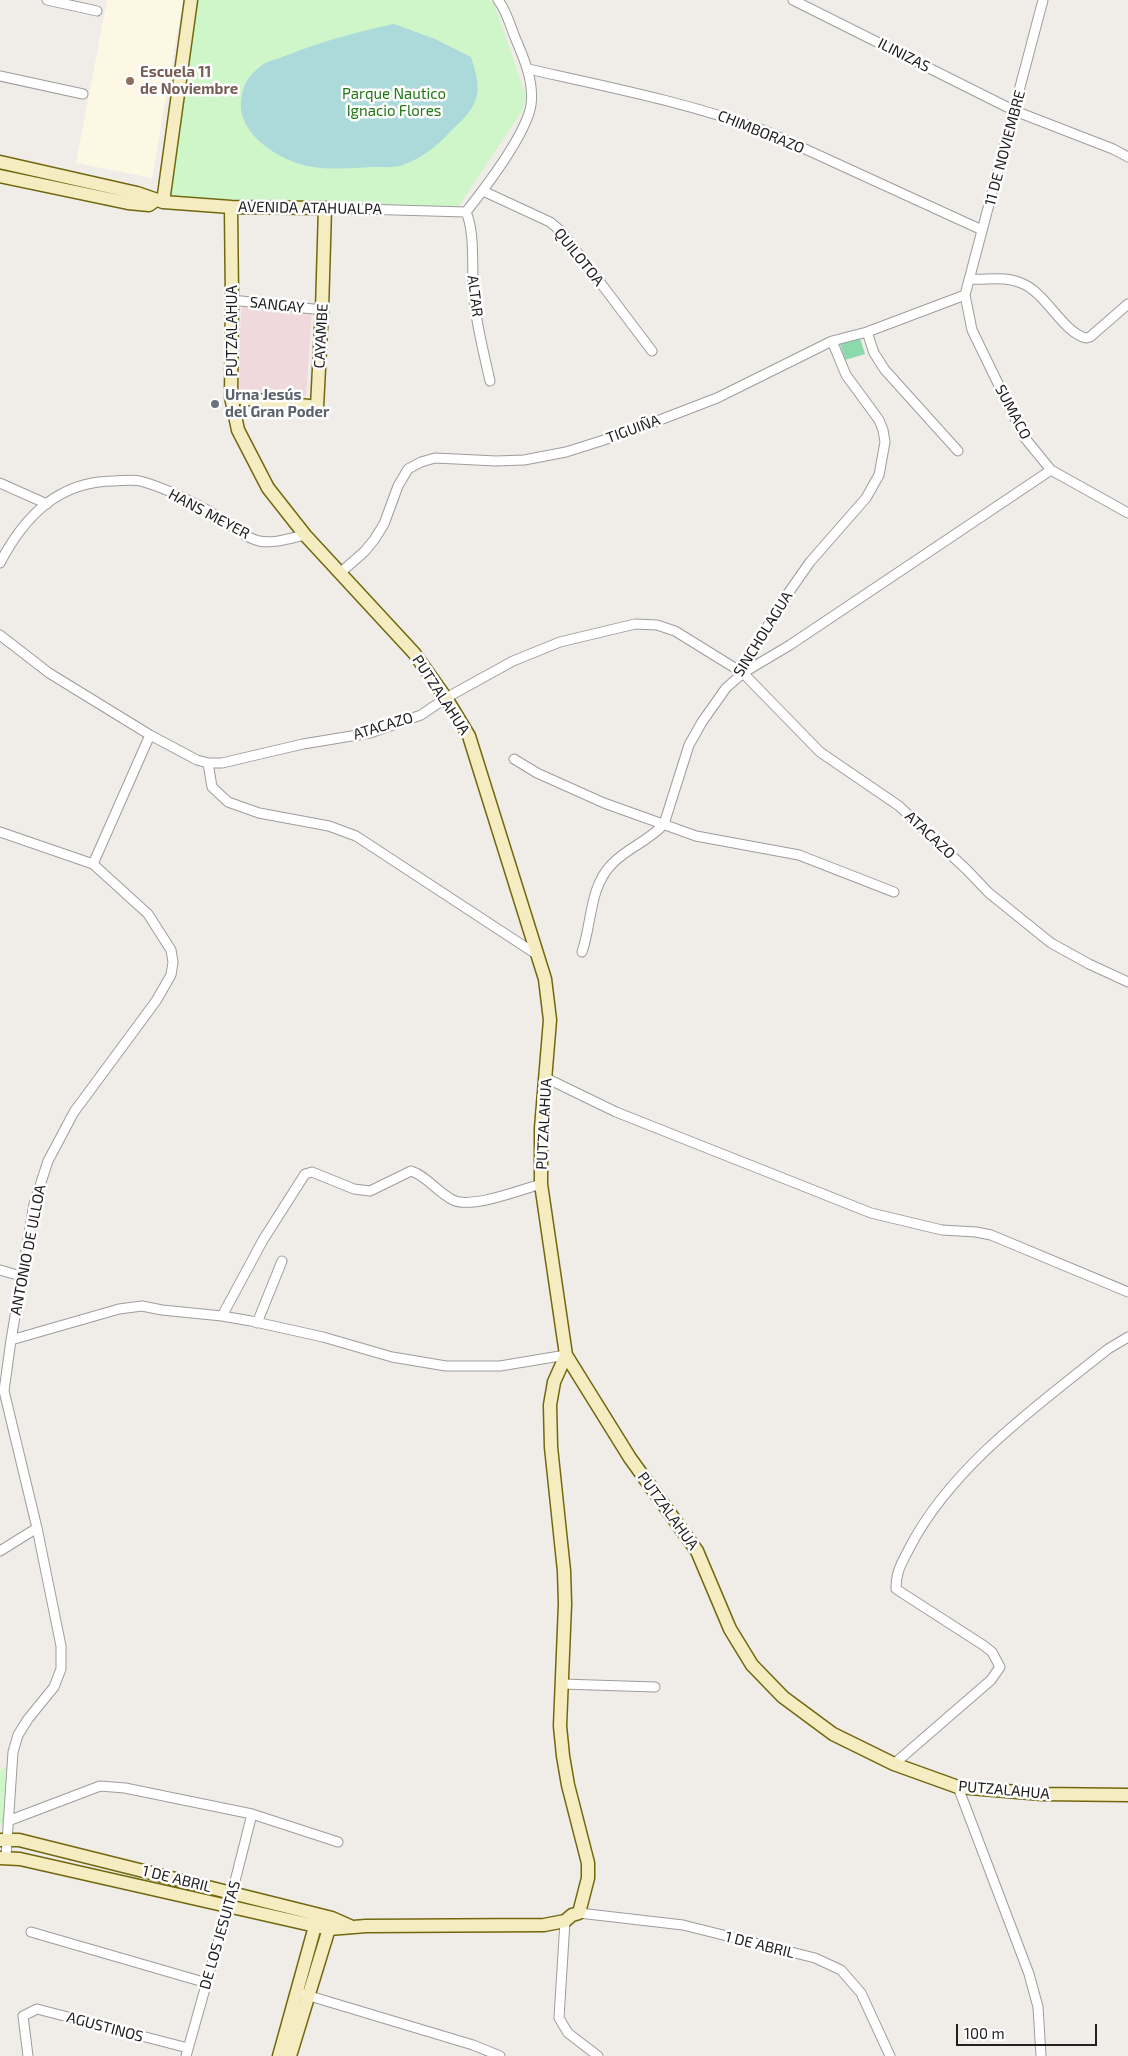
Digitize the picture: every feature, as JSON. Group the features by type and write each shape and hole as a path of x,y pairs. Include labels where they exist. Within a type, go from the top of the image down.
{"street":[{"path":"47,0 96,11"},
{"path":"160,201 191,0"},
{"path":"466,212 483,191 520,134 527,120 531,103 528,69 498,0"},
{"name":"ILINIZAS","path":"793,0 1015,111 1113,149 1128,157"},
{"name":"11 DE NOVIEMBRE","path":"965,295 971,279 982,230 1043,0"},
{"name":"CHIMBORAZO","path":"528,69 634,93 734,119 768,132 982,230"},
{"path":"0,76 84,94"},
{"name":"AVENIDA ATAHUALPA","path":"0,162 137,193 160,201 231,207 466,212"},
{"name":"AVENIDA ATAHUALPA","path":"0,176 128,203 148,204 160,201"},
{"name":"QUILOTOA","path":"483,191 544,219 562,232 652,351"},
{"name":"PUTZALAHUA","path":"231,207 231,397 238,430 268,488 304,535 414,653 446,698 469,736 545,979 550,1020 541,1128 541,1184 566,1355 630,1458 697,1551 730,1629 752,1665 783,1697 832,1734 894,1764 958,1787 1042,1794 1128,1795"},
{"name":"CAYAMBE","path":"231,397 317,407 325,208"},
{"name":"ALTAR","path":"466,212 472,234 474,302 490,381"},
{"path":"971,279 1009,279 1027,285 1075,333 1086,338 1090,337 1128,304"},
{"name":"TIGUIÑA","path":"340,573 364,552 374,540 384,524 408,468 421,462 435,458 496,461 524,460 566,452 626,433 717,398 832,341 867,332 965,295"},
{"name":"SUMACO","path":"965,295 972,330 1024,437 1051,470 1128,513"},
{"name":"SANGAY","path":"232,300 322,310"},
{"path":"867,332 874,353 885,370 958,451"},
{"name":"SINCHOLAGUA","path":"664,824 689,745 707,715 726,688 742,673 775,612 810,562 866,498 879,476 885,442 883,430 879,420 846,375 832,341"},
{"path":"742,673 790,645 1051,470"},
{"name":"HANS MEYER","path":"0,563 10,544 32,516 47,504 61,493 77,485 104,481 139,481 208,510 243,534 260,541 277,541 304,535"},
{"path":"0,483 47,504"},
{"path":"0,540 10,544"},
{"name":"ATACAZO","path":"0,635 49,673 150,735 197,760 208,763 222,763 303,744 370,733 421,715 446,698 513,661 560,642 635,624 657,625 675,631 742,673 820,752 899,806 989,893 1051,943 1089,964 1128,982"},
{"path":"0,832 92,864 150,735"},
{"path":"514,759 537,773 589,796 696,836 799,855 894,892"},
{"path":"208,763 212,787 228,802 259,813 329,826 356,836 536,954"},
{"path":"582,952 594,899 609,866 623,854 656,833 664,824"},
{"name":"ANTONIO DE ULLOA","path":"3,1857 3,1840 8,1821 13,1752 18,1735 28,1719 54,1687 61,1668 61,1646 37,1528 2,1390 34,1204 48,1161 74,1112 156,1001 171,975 173,962 171,950 148,914 92,864"},
{"path":"546,1078 616,1112 871,1213 942,1230 991,1235 1128,1292"},
{"path":"222,1316 263,1240 305,1174 312,1172 354,1189 370,1191 410,1171 418,1174 453,1200 465,1203 476,1202 541,1184"},
{"path":"257,1323 282,1261"},
{"path":"0,1270 22,1276"},
{"path":"10,1340 120,1309 142,1306 222,1316 323,1337 392,1357 446,1366 500,1366 566,1355"},
{"path":"894,1764 991,1680 1000,1666 992,1652 983,1645 896,1589 896,1574 915,1538 930,1512 997,1439 1108,1349 1128,1337"},
{"path":"566,1355 554,1382 550,1405 553,1464 564,1571 565,1604 560,1726 568,1785 588,1863 588,1878 579,1913 572,1915 565,1921 559,2018 568,2033 598,2056"},
{"path":"0,1550 37,1528"},
{"path":"562,1684 655,1687"},
{"path":"8,1821 100,1786 125,1788 252,1814 338,1842"},
{"path":"958,1787 1029,1974 1038,2007 1041,2056"},
{"name":"DE LOS JESUITAS","path":"187,2052 232,1893 252,1814"},
{"name":"1 DE ABRIL","path":"3,1840 18,1840 318,1914 330,1924"},
{"name":"1 DE ABRIL","path":"3,1857 315,1927 330,1924 352,1927 544,1925 565,1921"},
{"name":"1 DE ABRIL","path":"579,1913 683,1925 815,1958 841,1970 861,1993 890,2056"},
{"path":"290,2056 318,1914"},
{"path":"279,2056 330,1924"},
{"path":"31,1932 207,1982"},
{"path":"303,1994 473,2045 500,2056"},
{"name":"AGUSTINOS","path":"28,2056 23,2016 37,2009 187,2052"}],"shaded area":[{"name":"Escuela 11 de Noviembre","path":"107,0 183,0 152,178 76,163"},
{"path":"242,303 312,308 306,396 236,390"}],"green space":[{"name":"Parque Nautico Ignacio Flores","path":"193,0 488,0 494,3 526,96 523,109 457,209 169,197 189,70"},
{"path":"860,338 865,354 845,360 840,344"},
{"path":"12,1765 8,1821 0,1825 0,1770"}],"water":[{"name":"Parque Nautico Ignacio Flores","path":"394,24 435,39 471,57 478,89 473,105 461,121 435,146 411,162 400,166 328,168 313,167 289,160 264,145 254,136 246,125 241,101 246,82 261,66 269,61 325,42"}],"place":[{"name":"Escuela 11 de Noviembre","path":"130,81"},
{"name":"Urna Jesús del Gran Poder","path":"215,404"}]}
